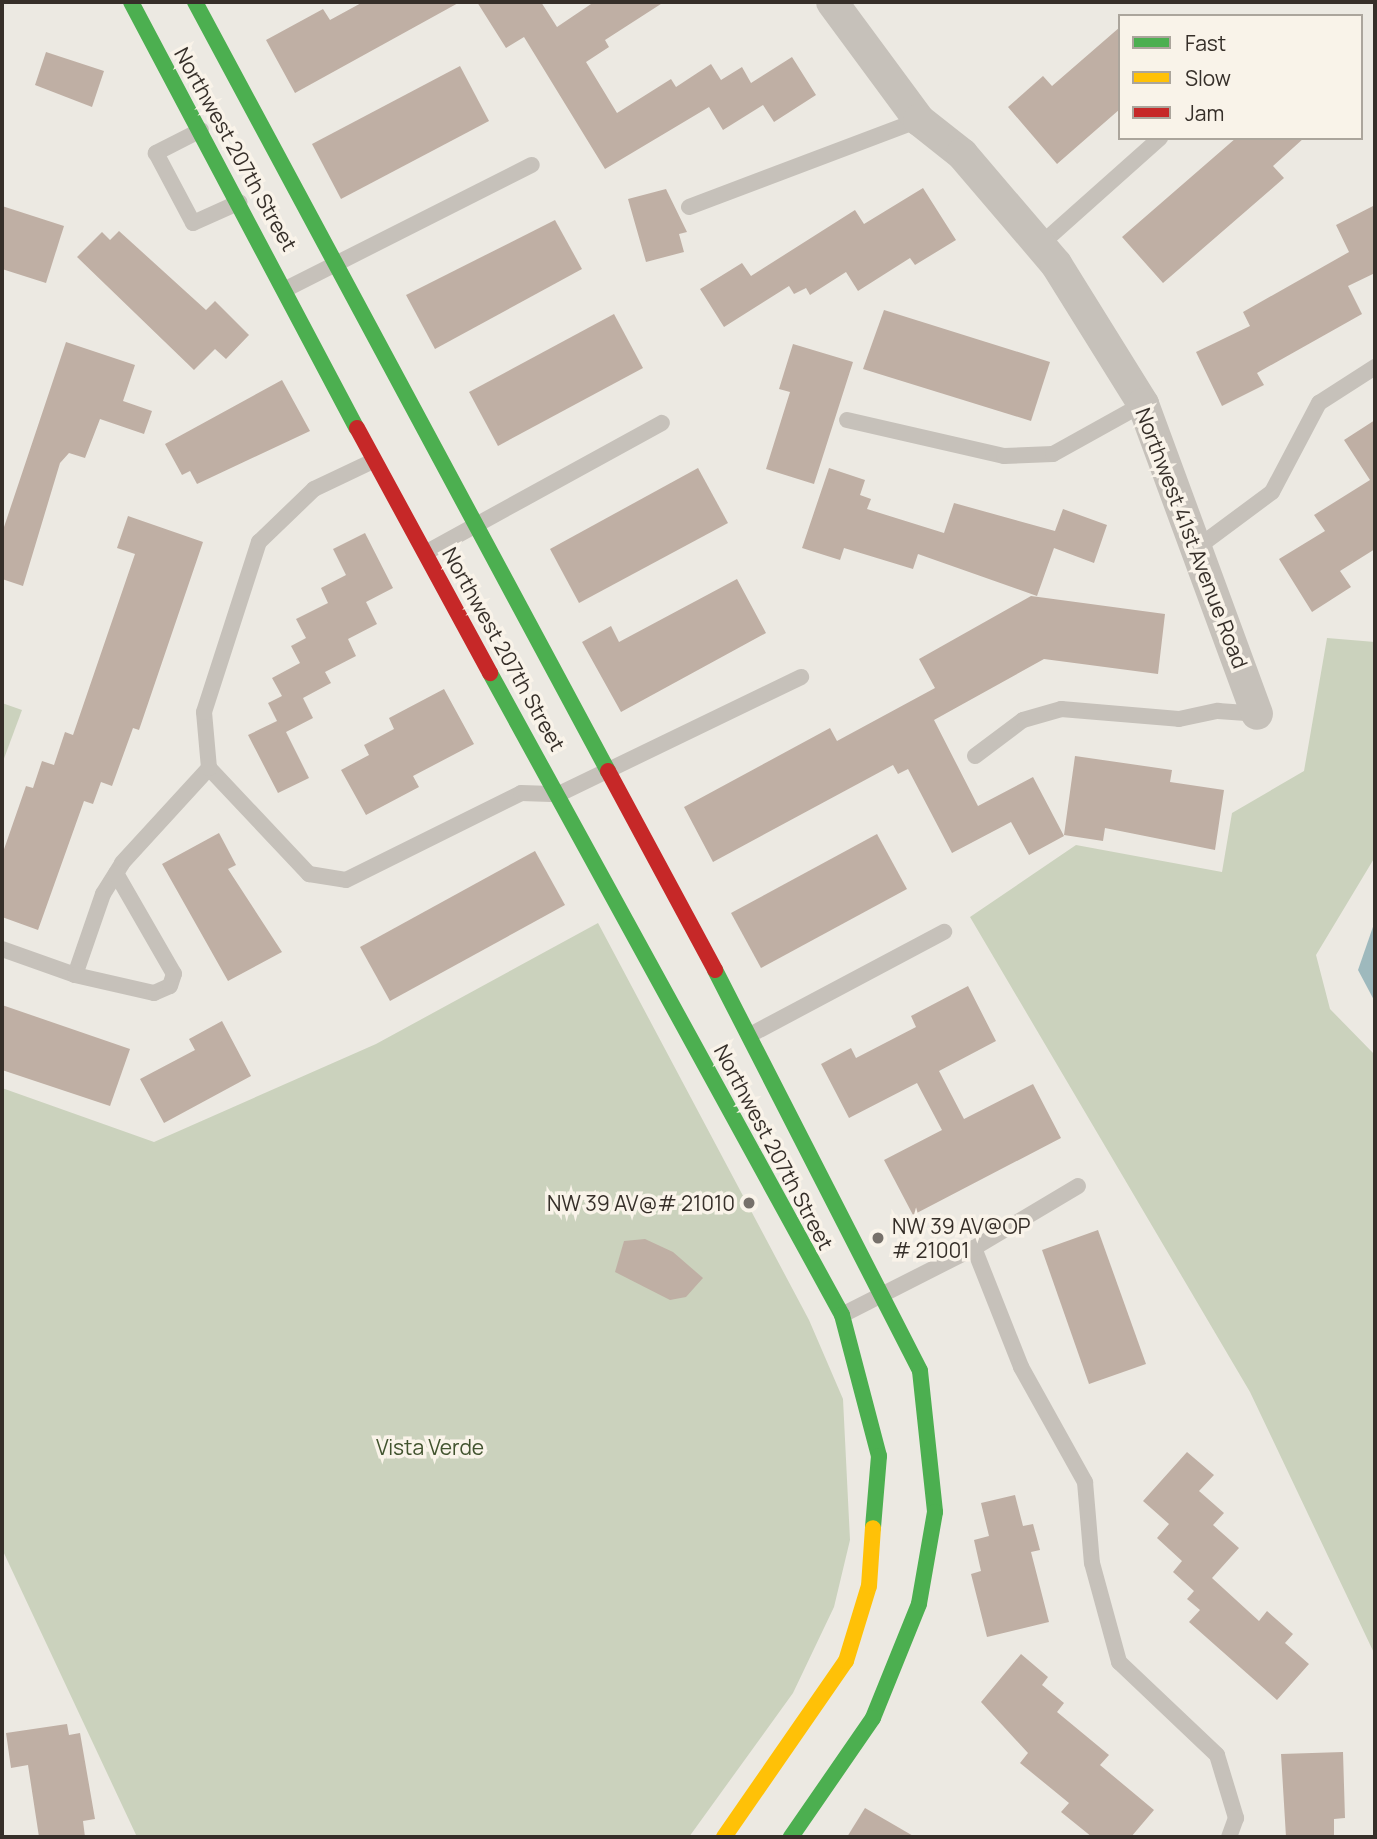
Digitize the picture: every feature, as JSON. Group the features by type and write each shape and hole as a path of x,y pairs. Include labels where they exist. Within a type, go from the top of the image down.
{"street":[{"name":"Northwest 207th Street","path":"131,2 288,288 373,461 427,552 842,1315 879,1456 869,1586 845,1661 724,1837"},
{"name":"Northwest 41st Avenue Road","path":"832,2 919,120 962,154 1040,245 1143,404 1198,547 1257,714"},
{"name":"Northwest 207th Street","path":"204,7 334,265 750,1035 886,1293 920,1371 931,1442 935,1512 919,1604 873,1718 791,1837"}],"lane":[{"path":"689,207 919,120"},
{"path":"201,130 156,153 193,223 240,202"},
{"path":"1040,245 1158,140"},
{"path":"288,288 533,165"},
{"path":"1198,547 1272,492 1319,403 1375,367"},
{"path":"847,420 1004,456 1053,454 1143,404"},
{"path":"427,552 662,423"},
{"path":"373,461 314,489 259,542 204,712 209,768 309,874 328,882 368,872 521,793 559,794 801,677"},
{"name":"Northwest 41st Avenue Road","path":"975,756 1023,720 1060,709 1179,719 1219,711 1257,714"},
{"path":"75,975 116,873 209,768"},
{"path":"2,949 75,975 154,993 170,986 174,974 116,873"},
{"path":"750,1035 944,932"},
{"path":"842,1315 974,1248 1078,1186"},
{"path":"974,1248 1021,1367 1085,1482 1093,1563 1119,1662 1217,1755 1236,1818 1229,1837"}],"green space":[{"path":"1327,638 1375,642 1375,857 1316,955 1330,1009 1375,1055 1375,1655 1250,1392 970,917 1076,845 1222,872 1232,813 1304,771"},
{"path":"2,703 22,710 2,764"},
{"name":"Vista Verde","path":"598,923 809,1320 843,1399 850,1540 834,1607 793,1693 689,1837 137,1837 2,1549 2,1088 154,1142 376,1044"}],"water":[{"path":"1375,921 1375,1002 1358,970"}],"building":[{"path":"363,2 460,2 295,93 266,40 323,9 330,20"},
{"path":"477,2 541,2 557,27 594,2 664,2 605,40 609,47 586,62 617,113 671,79 676,87 711,64 721,80 742,67 751,83 792,57 816,95 774,122 763,105 723,130 709,107 605,169 524,37 506,48"},
{"path":"1118,29 1118,111 1057,164 1008,107 1043,76 1052,86"},
{"path":"46,52 104,71 92,107 35,85"},
{"path":"460,66 489,121 341,199 312,144"},
{"path":"1234,140 1302,140 1273,166 1284,178 1163,283 1122,237"},
{"path":"923,188 956,240 915,265 910,258 858,291 846,272 810,295 806,288 794,294 789,286 724,327 700,289 742,263 751,276 855,210 864,224"},
{"path":"666,189 687,232 679,234 684,252 646,262 628,199"},
{"path":"1375,205 1375,273 1348,286 1362,314 1257,373 1264,385 1222,406 1196,352 1250,326 1243,312 1349,252 1336,225"},
{"path":"2,206 64,226 46,283 2,269"},
{"path":"555,220 582,269 435,349 406,295"},
{"path":"119,231 206,310 215,301 249,335 226,359 215,349 194,370 77,257 102,232 110,240"},
{"path":"884,310 1050,362 1031,421 863,369"},
{"path":"614,314 643,368 498,446 469,392"},
{"path":"66,342 135,365 123,401 152,411 144,434 100,419 85,458 69,453 60,463 23,586 2,579 2,533"},
{"path":"793,344 853,362 814,484 766,469 790,392 779,389"},
{"path":"282,380 310,431 197,484 190,471 182,475 165,444"},
{"path":"1375,420 1375,549 1340,571 1351,587 1312,612 1279,559 1325,531 1314,515 1370,480 1344,440"},
{"path":"698,468 728,523 579,603 550,549"},
{"path":"829,468 865,480 860,495 871,499 867,509 944,533 954,503 1055,531 1063,509 1107,525 1094,563 1054,548 1037,596 918,554 913,569 844,548 840,560 802,548"},
{"path":"128,516 203,542 139,730 133,728 112,786 101,782 93,804 84,801 38,930 2,917 2,855 26,786 33,788 42,761 54,765 65,732 73,735 135,554 117,548"},
{"path":"365,533 393,588 366,602 377,624 348,639 356,656 325,672 331,683 303,698 313,718 286,732 309,778 278,793 248,735 277,721 268,703 282,696 272,678 300,663 291,646 306,638 296,619 328,603 321,588 346,575 333,549"},
{"path":"737,579 766,633 621,712 582,642 611,626 619,642"},
{"path":"1031,596 1165,614 1158,674 1044,659 934,720 978,806 1033,777 1064,836 1029,855 1011,822 952,853 908,769 898,774 893,765 713,862 684,807 830,728 837,741 935,688 919,659"},
{"path":"444,689 474,744 413,776 419,787 366,815 341,770 369,755 364,745 394,729 389,718"},
{"path":"1075,756 1172,770 1170,782 1224,790 1215,850 1105,828 1103,841 1064,835"},
{"path":"219,833 236,865 228,869 282,952 228,981 162,864"},
{"path":"877,834 907,889 761,968 731,913"},
{"path":"535,851 565,905 390,1001 360,947"},
{"path":"968,986 996,1041 939,1071 964,1119 1033,1084 1061,1138 913,1215 884,1160 942,1130 917,1083 849,1118 821,1064 851,1048 856,1058 916,1027 911,1016"},
{"path":"2,1005 130,1049 110,1106 2,1070"},
{"path":"222,1021 251,1076 164,1123 140,1079 195,1050 189,1039"},
{"path":"1098,1230 1146,1364 1089,1384 1042,1250"},
{"path":"645,1239 673,1252 703,1278 686,1297 670,1300 615,1272 624,1241"},
{"path":"1187,1452 1214,1475 1199,1491 1224,1513 1213,1525 1239,1548 1212,1578 1259,1621 1267,1611 1293,1634 1285,1643 1309,1664 1277,1700 1189,1622 1200,1610 1187,1599 1194,1591 1173,1572 1182,1561 1157,1538 1169,1524 1143,1501"},
{"path":"1015,1495 1023,1526 1033,1524 1040,1550 1031,1552 1049,1622 987,1637 971,1574 981,1571 974,1540 989,1536 981,1503"},
{"path":"1021,1654 1048,1677 1042,1685 1064,1703 1057,1712 1109,1755 1100,1765 1154,1810 1131,1837 1092,1837 1061,1812 1069,1803 1020,1763 1028,1753 981,1702"},
{"path":"67,1724 69,1735 80,1733 95,1819 83,1821 85,1837 39,1837 28,1765 11,1768 6,1733"},
{"path":"1343,1752 1345,1818 1334,1819 1334,1837 1286,1837 1281,1754"},
{"path":"865,1808 915,1837 847,1837"}],"traffic: fast":[{"path":"131,2 357,428"},
{"path":"195,2 608,771"},
{"path":"490,673 842,1315 879,1456 873,1528"},
{"path":"715,970 920,1371 935,1512 919,1604 873,1718 791,1837"}],"traffic: slow":[{"path":"724,1837 846,1661 869,1586 873,1528"}],"traffic: jam":[{"path":"357,428 490,673"},
{"path":"608,771 715,970"}],"place":[{"name":"NW 39 AV@# 21010","path":"749,1203"},
{"name":"NW 39 AV@OP # 21001","path":"878,1238"}]}
